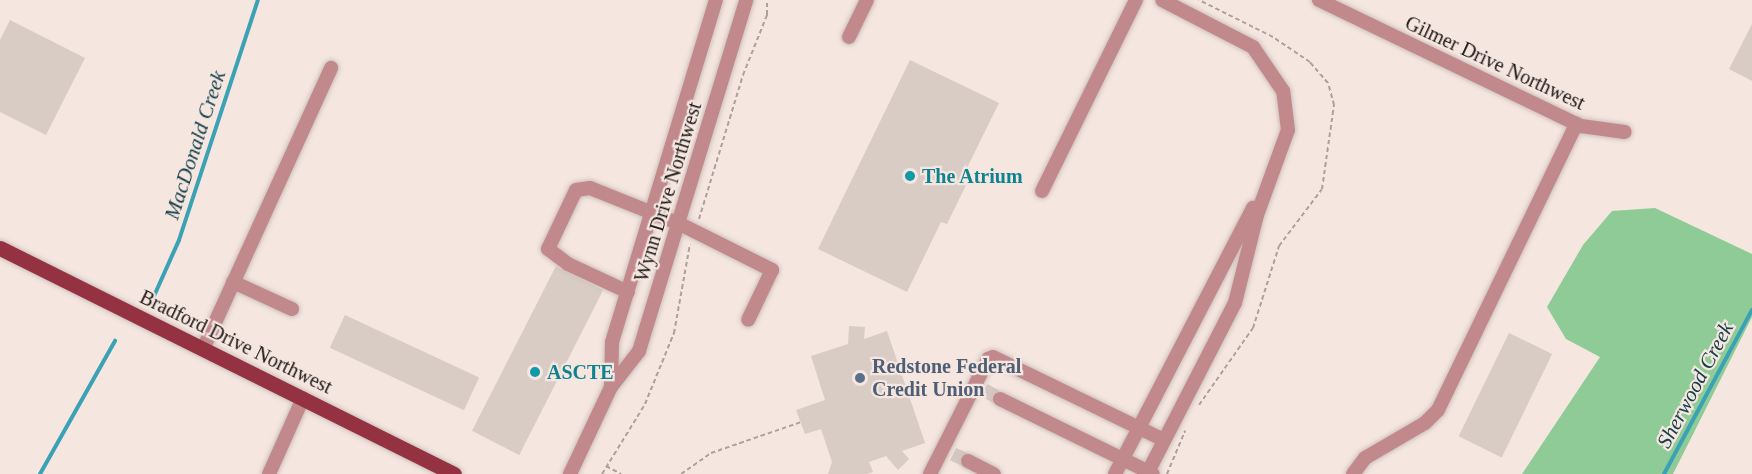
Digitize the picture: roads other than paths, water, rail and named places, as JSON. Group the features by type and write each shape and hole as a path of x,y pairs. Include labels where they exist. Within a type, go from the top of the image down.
{"main road":[{"name":"Bradford Drive Northwest","path":"0,248 454,474"}],"street":[{"name":"Wynn Drive Northwest","path":"611,387 612,342 653,215 716,0"},
{"name":"Wynn Drive Northwest","path":"570,474 611,387 639,351 680,224 746,0"},
{"path":"849,37 867,0"},
{"path":"1042,191 1136,0"},
{"path":"1000,399 1150,473 1164,440 1235,303 1268,187 1288,130 1286,102 1277,78 1245,42 1162,0"},
{"name":"Gilmer Drive Northwest","path":"1319,0 1576,124 1624,132"},
{"path":"203,349 331,68"},
{"path":"1353,474 1365,458 1425,423 1438,410 1576,124"},
{"path":"1115,474 1268,187"},
{"path":"628,292 568,264 548,249 576,190 582,188 680,224 772,270 748,320"},
{"path":"233,282 292,309"},
{"path":"930,474 948,452 979,388 988,359 999,358 1164,440"},
{"path":"269,474 303,398"},
{"path":"968,461 994,474"}],"waterway":[{"name":"MacDonald Creek","path":"154,296 179,240 258,0"},
{"name":"Sherwood Creek","path":"1664,474 1752,310"},
{"name":"MacDonald Creek","path":"40,474 115,341"}],"tunnel":[{"path":"984,390 1000,399"},
{"path":"953,454 968,461"}],"place":[{"name":"The Atrium","path":"910,176"},
{"name":"ASCTE","path":"535,372"},
{"name":"Redstone Federal Credit Union","path":"860,378"}]}
